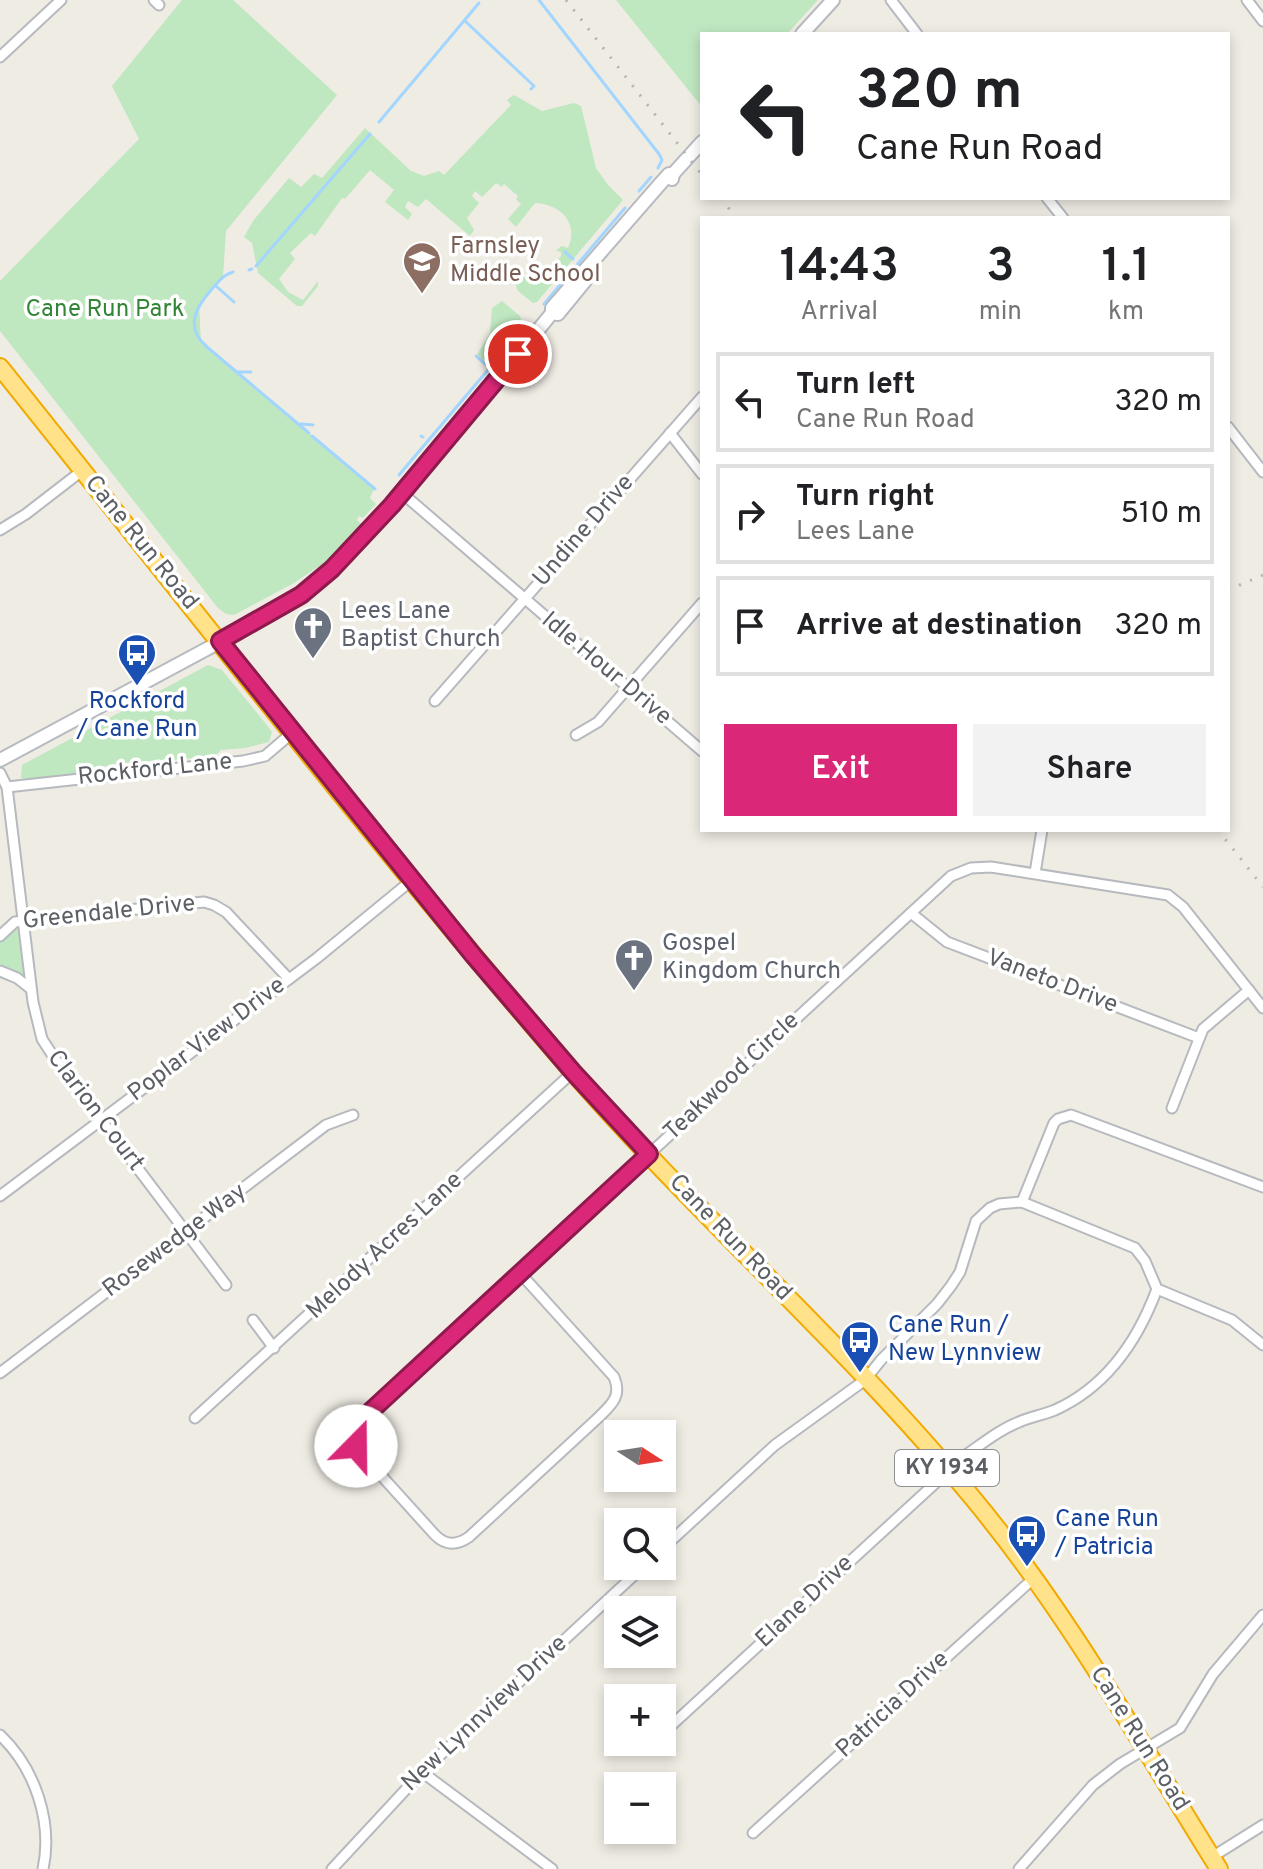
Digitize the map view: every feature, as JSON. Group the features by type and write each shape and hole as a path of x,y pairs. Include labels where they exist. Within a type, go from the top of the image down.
{"highway":[{"name":"Cane Run Road","path":"0,367 412,880 573,1072 949,1470 1034,1578 1215,1863"}],"street":[{"path":"0,57 61,0"},
{"path":"804,32 833,0"},
{"path":"891,0 915,32"},
{"path":"1247,0 1263,21"},
{"path":"0,760 301,595 351,550 402,493 594,258 700,144"},
{"path":"1049,200 1061,216"},
{"name":"Undine Drive","path":"435,701 700,399"},
{"path":"1230,430 1263,472"},
{"path":"670,433 700,471"},
{"path":"0,530 83,470"},
{"name":"Idle Hour Drive","path":"402,493 700,749"},
{"path":"576,735 598,722 700,605"},
{"name":"Rockford Lane","path":"7,787 257,758 273,750 293,732"},
{"name":"Clarion Court","path":"0,773 7,787 31,989 42,1039 226,1285"},
{"path":"1035,873 1042,832"},
{"name":"Teakwood Circle","path":"520,1273 614,1377 618,1394 599,1417 469,1537 457,1543 444,1542 360,1452 354,1433 360,1421 520,1273 649,1154 951,876 964,869 991,867 1171,896 1263,1008"},
{"name":"Poplar View Drive","path":"0,1196 289,979 412,880"},
{"name":"Greendale Drive","path":"0,936 10,924 24,921 210,903 235,921 289,979"},
{"name":"Vaneto Drive","path":"911,913 947,942 1199,1038"},
{"path":"0,971 17,978 31,989"},
{"path":"1172,1108 1206,1026 1249,990"},
{"name":"Melody Acres Lane","path":"195,1418 573,1072"},
{"name":"Rosewedge Way","path":"0,1373 326,1125 353,1115"},
{"path":"1022,1202 1054,1123 1071,1115 1263,1187"},
{"path":"676,1536 775,1445 865,1380 951,1286 960,1272 972,1230 982,1214 999,1204 1022,1202 1135,1248 1145,1261 1157,1289 1232,1320 1263,1345"},
{"name":"Elane Drive","path":"676,1721 949,1470 994,1435 1016,1423 1054,1410 1082,1394 1104,1375 1123,1356 1157,1289"},
{"path":"253,1320 274,1348"},
{"name":"Patricia Drive","path":"753,1833 1034,1578"},
{"name":"New Lynnview Drive","path":"332,1869 422,1772 629,1580"},
{"path":"1019,1869 1093,1785 1113,1768 1175,1732 1183,1724 1213,1674 1263,1615"},
{"path":"0,1735 20,1758 41,1806 46,1833 43,1869"},
{"path":"422,1772 552,1869"},
{"path":"1215,1863 1263,1825"}],"green space":[{"name":"Cane Run Park","path":"182,0 233,0 337,95 226,231 223,276 199,305 201,342 374,489 370,498 376,504 363,518 359,516 357,520 361,524 340,552 294,583 234,615 218,608 0,331 0,281 139,139 112,86"},
{"path":"616,0 818,0 789,32 700,32 700,105"},
{"path":"514,95 542,111 574,103 581,106 596,168 623,200 537,302 533,303 518,291 515,284 517,280 539,271 548,272 561,256 561,252 556,251 561,246 568,248 571,239 569,223 560,211 535,203 516,227 508,219 521,204 516,199 518,196 504,184 502,187 496,183 482,197 475,191 472,196 479,203 467,218 474,230 470,236 426,199 418,207 408,201 405,207 412,214 408,220 385,202 394,190 370,170 345,199 342,198 315,236 311,233 290,253 295,259 279,279 288,292 303,300 318,281 318,286 302,306 297,306 258,273 252,243 244,237 253,221 289,178 301,187 314,174 322,178 365,128 411,171 424,176 439,171 444,175 511,105 507,100"},
{"path":"502,301 521,320 486,362 477,355 490,333 492,308"},
{"path":"208,665 222,670 266,724 272,732 269,742 221,750 205,756 125,763 47,779 21,778 22,765"},
{"path":"18,928 24,976 0,964 0,941"}],"waterway":[{"path":"539,0 659,154 662,160 658,168"},
{"path":"379,122 479,3"},
{"path":"465,21 534,86 531,89"},
{"path":"256,266 370,134"},
{"path":"639,191 651,177"},
{"path":"544,304 625,208"},
{"path":"565,252 573,259"},
{"path":"233,272 221,279 201,303 195,317 196,332 207,347 309,433"},
{"path":"216,286 234,302"},
{"path":"399,475 526,325"},
{"path":"476,356 485,364"},
{"path":"238,372 251,372"},
{"path":"301,424 313,425"},
{"path":"312,436 375,489"}],"railway":[{"path":"566,0 700,172"},
{"path":"722,200 734,216"},
{"path":"1230,589 1263,575"},
{"path":"1220,832 1263,887"}],"place":[{"name":"Farnsley Middle School","path":"422,295"},
{"name":"Lees Lane Baptist Church","path":"313,660"},
{"name":"Rockford / Cane Run","path":"137,687"},
{"name":"Gospel Kingdom Church","path":"634,992"},
{"name":"Cane Run / New Lynnview","path":"860,1374"},
{"name":"Cane Run / Patricia","path":"1027,1568"}],"route":[{"path":"356,1446 354,1433 360,1421 649,1154 573,1072 473,955 220,641 270,615 301,595 332,569 364,538 518,354"}]}
